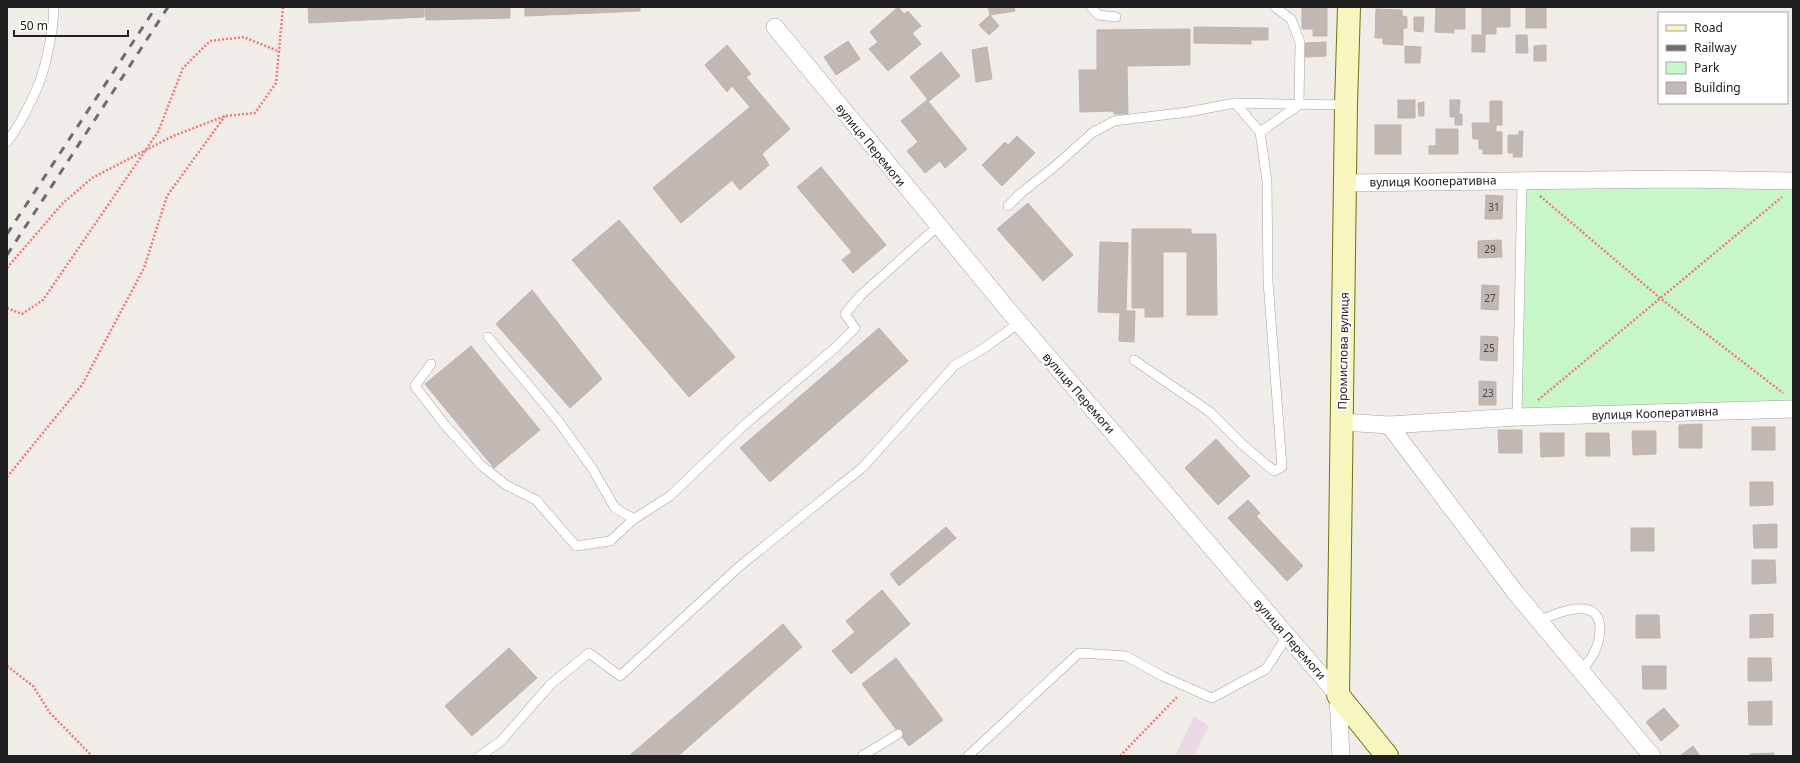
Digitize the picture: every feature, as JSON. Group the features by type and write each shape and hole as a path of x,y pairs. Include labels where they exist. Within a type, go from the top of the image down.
{"street":[{"name":"Промислова вулиця","path":"1338,695 1346,105 1349,7"},
{"name":"вулиця Перемоги","path":"775,28 1019,323 1338,695 1387,756"},
{"name":"вулиця Кооперативна","path":"1345,183 1681,179 1790,187"},
{"name":"вулиця Кооперативна","path":"1342,422 1389,425 1790,402"},
{"path":"1389,425 1515,592 1652,756"},
{"path":"1338,695 1341,756"}],"lane":[{"path":"7,142 14,133 40,82 51,33 53,7"},
{"path":"1091,7 1098,14 1116,17"},
{"path":"1275,7 1291,19 1300,42 1299,105"},
{"path":"1134,360 1210,412 1243,445 1274,471 1282,467 1268,280 1267,181 1260,132 1235,103"},
{"path":"1008,206 1021,193 1054,167 1092,133 1114,121 1188,112 1235,103 1346,105"},
{"path":"1260,132 1299,105"},
{"path":"1518,418 1522,180"},
{"path":"432,364 415,386 444,424 482,466 506,485 536,500 576,546 610,541 634,519 670,496 742,428 836,347 855,328 845,314 861,295 938,226"},
{"path":"480,756 501,741 551,684 589,653 620,676 741,565 863,467 955,365 983,349 1019,323"},
{"path":"488,337 556,418 592,468 615,508 634,519"},
{"path":"1539,621 1556,613 1570,609 1583,608 1593,612 1600,621 1600,635 1595,651 1581,671"},
{"path":"968,756 1079,653 1126,656 1162,676 1212,698 1266,669 1287,636"},
{"path":"862,756 898,734"}],"path":[{"path":"7,268 62,204 92,178 173,136 225,116 255,113 276,83 284,7"},
{"path":"7,308 22,314 43,300 97,219 124,184 144,151 158,132 183,68 210,41 244,37 280,52"},
{"path":"7,477 82,385 144,268 167,196 225,116"},
{"path":"1522,180 1660,298 1790,402"},
{"path":"1518,418 1790,187"},
{"path":"7,666 33,686 50,713 92,756"},
{"path":"1120,756 1186,686"}],"shaded area":[{"path":"1194,716 1209,726 1194,756 1175,756"}],"green space":[{"path":"1522,180 1793,181 1793,409 1517,417"}],"building":[{"path":"308,7 424,7 424,17 309,23"},
{"path":"425,7 510,7 510,18 426,20"},
{"path":"525,7 640,7 640,11 525,16"},
{"path":"898,7 904,14 908,11 921,26 912,33 921,44 888,71 869,49 878,42 870,32"},
{"path":"988,7 1014,7 1015,11 990,15"},
{"path":"1302,7 1327,7 1327,36 1313,36 1313,29 1302,29"},
{"path":"1436,7 1465,8 1465,29 1454,29 1454,33 1435,32"},
{"path":"1510,7 1510,27 1496,27 1496,34 1482,34 1482,8"},
{"path":"1526,8 1546,8 1546,28 1526,28"},
{"path":"1376,9 1402,10 1402,16 1407,17 1407,28 1403,28 1403,45 1383,44 1383,38 1375,38"},
{"path":"990,15 999,26 989,35 979,25"},
{"path":"1414,17 1424,17 1423,32 1414,31"},
{"path":"1194,27 1268,28 1268,40 1251,40 1251,44 1194,43"},
{"path":"1190,29 1190,65 1127,66 1128,114 1114,114 1114,111 1080,112 1079,70 1097,70 1097,30"},
{"path":"1472,35 1485,35 1485,52 1472,52"},
{"path":"1516,35 1527,35 1528,53 1516,53"},
{"path":"848,41 860,59 836,75 824,57"},
{"path":"1326,42 1326,56 1305,57 1305,43"},
{"path":"727,45 751,74 746,77 790,129 762,154 769,165 740,190 732,180 681,223 653,188 750,107 732,86 727,92 705,65"},
{"path":"1546,45 1546,61 1534,61 1534,46"},
{"path":"1405,46 1421,47 1420,63 1405,63"},
{"path":"987,47 992,79 976,82 972,50"},
{"path":"941,52 960,76 929,101 910,77"},
{"path":"927,100 967,149 945,168 940,161 925,173 907,151 918,142 901,121"},
{"path":"1398,100 1415,100 1415,118 1398,118"},
{"path":"1450,100 1460,100 1459,114 1462,114 1462,125 1455,125 1455,117 1450,117"},
{"path":"1490,101 1502,101 1502,125 1496,125 1496,132 1502,132 1502,154 1483,154 1483,149 1479,149 1479,139 1473,139 1472,123 1490,123"},
{"path":"1424,102 1424,116 1419,116 1418,103"},
{"path":"1375,125 1401,125 1401,154 1375,154"},
{"path":"1436,129 1458,129 1458,154 1429,154 1429,146 1436,146"},
{"path":"1519,131 1523,131 1522,157 1513,157 1514,153 1508,153 1508,135 1519,135"},
{"path":"1017,136 1035,153 1002,186 982,165 1005,142 1008,145"},
{"path":"821,167 886,245 853,273 842,260 852,252 797,187"},
{"path":"1486,195 1503,196 1502,219 1485,219"},
{"path":"1028,203 1073,255 1043,281 997,229"},
{"path":"619,220 735,357 689,397 572,260"},
{"path":"1132,229 1191,229 1191,234 1216,234 1217,315 1187,315 1187,252 1163,252 1163,317 1145,317 1145,308 1132,308"},
{"path":"1501,240 1502,257 1478,258 1478,241"},
{"path":"1100,242 1128,243 1126,311 1135,311 1134,342 1119,341 1120,313 1098,312"},
{"path":"1482,285 1499,286 1498,310 1481,309"},
{"path":"532,290 602,379 570,408 496,324"},
{"path":"879,328 908,361 770,482 740,448"},
{"path":"1481,336 1498,337 1497,361 1480,360"},
{"path":"471,346 540,430 494,468 425,384"},
{"path":"1479,381 1496,382 1496,405 1479,405"},
{"path":"1702,424 1702,448 1679,448 1679,425"},
{"path":"1752,427 1775,427 1775,450 1752,450"},
{"path":"1498,430 1522,430 1522,453 1499,453"},
{"path":"1632,431 1656,431 1656,454 1633,455"},
{"path":"1540,433 1564,433 1564,456 1541,457"},
{"path":"1586,433 1609,433 1610,456 1586,456"},
{"path":"1216,439 1250,476 1218,505 1185,468"},
{"path":"1750,482 1773,482 1773,505 1750,506"},
{"path":"1248,500 1260,513 1256,516 1303,566 1287,581 1228,518"},
{"path":"1777,524 1777,548 1754,548 1753,525"},
{"path":"946,527 956,538 899,586 890,574"},
{"path":"1631,528 1654,528 1654,551 1631,551"},
{"path":"1752,560 1775,560 1776,583 1752,584"},
{"path":"882,590 910,624 851,674 832,651 855,632 846,621"},
{"path":"1773,614 1773,637 1750,638 1750,615"},
{"path":"1636,615 1659,615 1660,638 1636,638"},
{"path":"783,624 802,647 678,756 629,756"},
{"path":"509,648 537,678 472,736 445,706"},
{"path":"896,658 943,720 909,746 862,684"},
{"path":"1748,658 1771,658 1772,681 1748,681"},
{"path":"1642,666 1666,666 1666,689 1643,689"},
{"path":"1772,701 1772,725 1749,725 1748,702"},
{"path":"1664,708 1679,726 1661,741 1646,722"},
{"path":"1693,746 1700,756 1680,756"},
{"path":"1774,753 1774,756 1750,756 1750,754"}],"railway":[{"path":"7,234 156,7"},
{"path":"7,255 168,7"}]}
